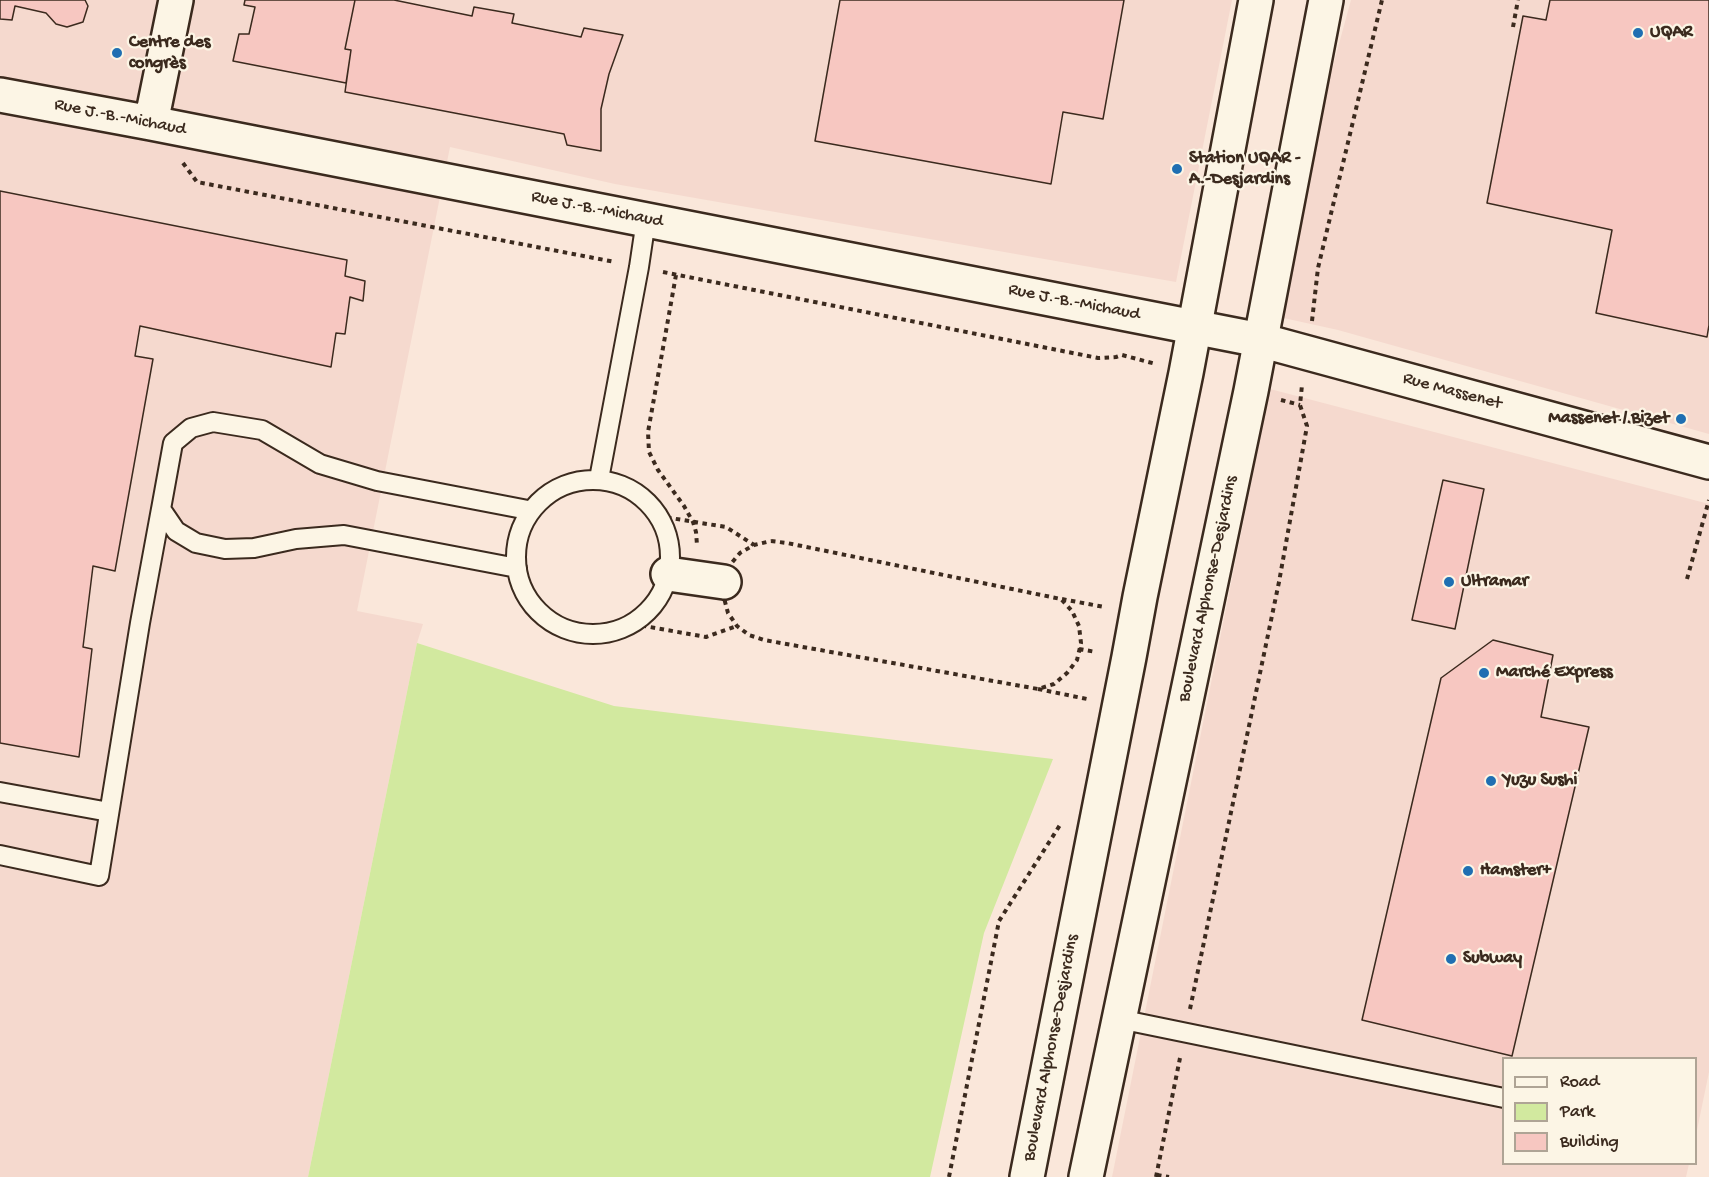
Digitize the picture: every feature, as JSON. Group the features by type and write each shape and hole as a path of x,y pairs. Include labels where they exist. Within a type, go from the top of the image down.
{"main road":[{"path":"151,123 176,0"},
{"name":"Boulevard Alphonse-Desjardins","path":"1027,1177 1256,0"},
{"name":"Boulevard Alphonse-Desjardins","path":"1086,1177 1260,340 1326,0"},
{"name":"Rue J.-B.-Michaud","path":"0,95 1194,326"},
{"name":"Rue Massenet","path":"1194,326 1260,340 1709,462"},
{"path":"679,576 724,582"}],"lane":[{"path":"599,478 646,220"},
{"path":"0,855 99,876 140,623 173,443 191,428 213,422 262,430 320,464 377,481 528,510"},
{"path":"599,478 617,482 633,491 652,507 665,529 670,554 679,576 668,580 656,603 638,621 615,632 590,635 565,630 543,617 526,597 517,568 517,536 528,510 546,495 566,484 599,478"},
{"path":"161,509 176,531 196,543 225,549 254,548 296,539 344,535 517,568"},
{"path":"0,792 109,812"},
{"path":"1119,1019 1502,1098"}],"path":[{"path":"1313,315 1318,268 1382,0"},
{"path":"1513,27 1518,0"},
{"path":"676,274 648,432 649,452 658,470 684,506 696,532 697,552 679,576"},
{"path":"1169,1177 1156,1176 1279,582 1307,426 1299,405"},
{"path":"1687,579 1709,500"},
{"path":"658,516 726,527 754,545"},
{"path":"1120,706 764,640 749,635 737,626 728,613 724,598 724,582 729,566 740,554 754,545 771,541 1138,613"},
{"path":"1038,689 1054,684 1067,674 1077,660 1081,643 1079,626 1072,611 1061,599"},
{"path":"633,624 706,637 737,626"},
{"path":"949,1177 999,921 1062,822"}],"shaded area":[{"path":"0,0 1232,0 1176,282 615,184 450,147 357,611 423,624 417,643 308,1177 0,1177"},
{"path":"1351,0 1709,0 1709,434 1338,330 1279,317 1308,157"},
{"path":"1270,389 1709,504 1709,1072 1697,1130 1697,1057 1502,1057 1502,1165 1689,1165 1686,1177 1112,1177"}],"green space":[{"path":"417,643 614,706 1053,759 984,933 930,1177 308,1177"}],"building":[{"path":"0,0 85,0 88,6 83,22 67,27 56,24 46,13 15,6 12,20 0,19"},
{"path":"245,0 355,0 345,49 351,50 346,83 233,61 239,34 249,34 255,7 244,5"},
{"path":"355,0 394,0 472,16 474,7 514,14 512,23 581,37 584,28 623,35 609,74 601,109 601,151 567,145 564,134 345,92 351,50 345,49"},
{"path":"840,0 1124,0 1103,119 1063,112 1051,184 815,141"},
{"path":"1550,0 1709,0 1709,325 1707,337 1596,313 1612,230 1487,203 1523,16 1546,20"},
{"path":"0,191 347,260 345,276 365,281 363,301 350,297 345,334 336,333 331,367 140,326 135,356 153,359 115,571 93,566 83,647 92,649 79,757 0,743"},
{"path":"1443,480 1484,489 1455,629 1412,620"},
{"path":"1493,640 1553,655 1541,717 1589,727 1512,1056 1362,1020 1441,678"}],"place":[{"name":"UQAR","path":"1638,33"},
{"name":"Centre des congrès","path":"117,53"},
{"name":"Station UQAR - A.-Desjardins","path":"1177,169"},
{"name":"Massenet / Bizet","path":"1681,419"},
{"name":"Ultramar","path":"1449,582"},
{"name":"Marché Express","path":"1484,673"},
{"name":"Yuzu Sushi","path":"1491,781"},
{"name":"Hamster+","path":"1468,871"},
{"name":"Subway","path":"1451,959"}]}
